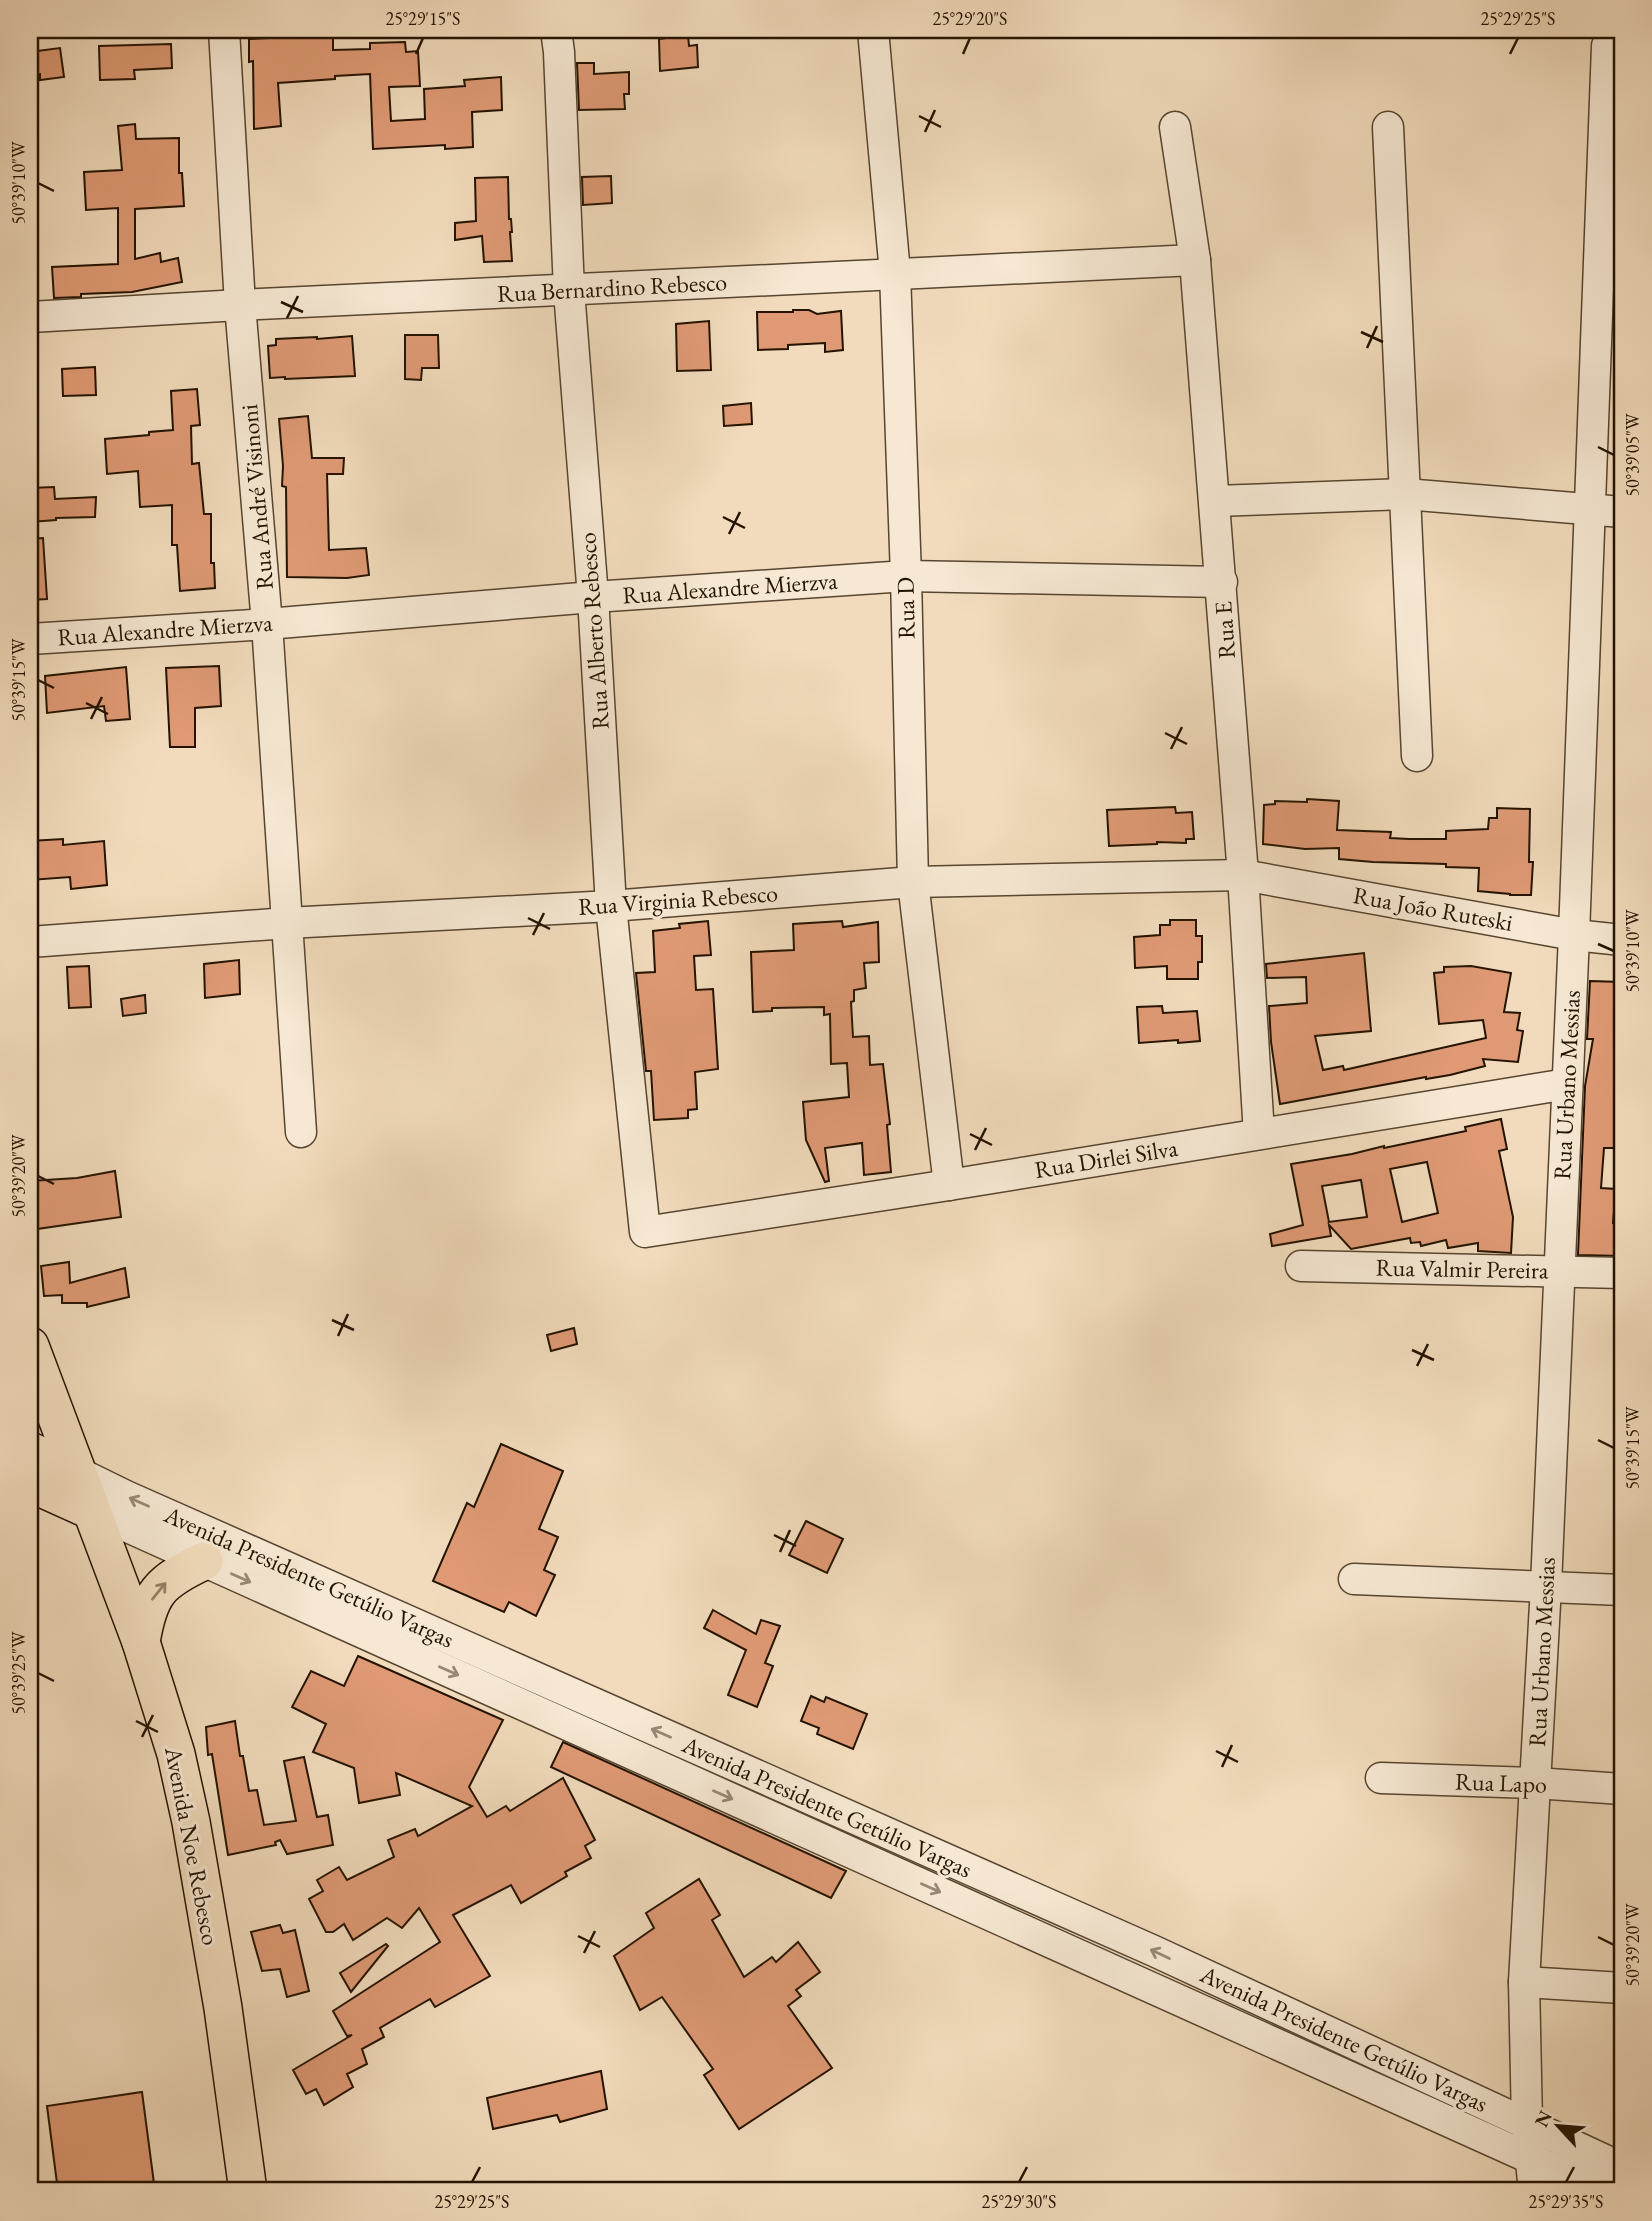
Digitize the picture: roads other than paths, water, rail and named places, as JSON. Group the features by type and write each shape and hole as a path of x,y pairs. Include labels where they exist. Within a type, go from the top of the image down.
{"main road":[{"name":"Avenida Noe Rebesco","path":"30,1346 141,1642 176,1754 191,1822 223,2008 248,2191"},
{"name":"Avenida Presidente Getúlio Vargas","path":"30,1451 77,1472"},
{"name":"Avenida Presidente Getúlio Vargas","path":"30,1483 90,1510"},
{"path":"141,1642 152,1599 165,1583 178,1573 204,1561"}],"street":[{"name":"Rua André Visinoni","path":"224,30 240,304 267,624 301,1132"},
{"name":"Rua Alberto Rebesco","path":"556,30 560,65 569,290 593,597 611,906 645,1232"},
{"name":"Rua D","path":"873,30 895,273 913,882 949,1185"},
{"name":"Rua Urbano Messias","path":"1534,2191 1527,2123 1524,1982 1546,1586 1574,935 1607,47"},
{"name":"Rua E","path":"1175,127 1195,260 1222,582 1259,1134"},
{"path":"1388,127 1417,755"},
{"name":"Rua Bernardino Rebesco","path":"30,317 240,304 1195,260"},
{"path":"1215,501 1405,494 1622,512"},
{"name":"Rua Alexandre Mierzva","path":"30,639 906,576 1222,582"},
{"name":"Rua João Ruteski","path":"1243,875 1574,935 1622,940"},
{"name":"Rua Virginia Rebesco","path":"30,942 287,923 611,906 913,882 1243,875"},
{"name":"Rua Dirlei Silva","path":"645,1232 1567,1084"},
{"name":"Rua Valmir Pereira","path":"1301,1266 1622,1273"},
{"name":"Avenida Presidente Getúlio Vargas","path":"77,1472 1154,1951 1622,2168"},
{"name":"Avenida Presidente Getúlio Vargas","path":"90,1510 1603,2191"},
{"path":"1354,1579 1622,1590"},
{"path":"498,1693 510,1666"},
{"name":"Rua Lapo","path":"1381,1778 1622,1789"},
{"path":"1524,1982 1622,1988"}]}
